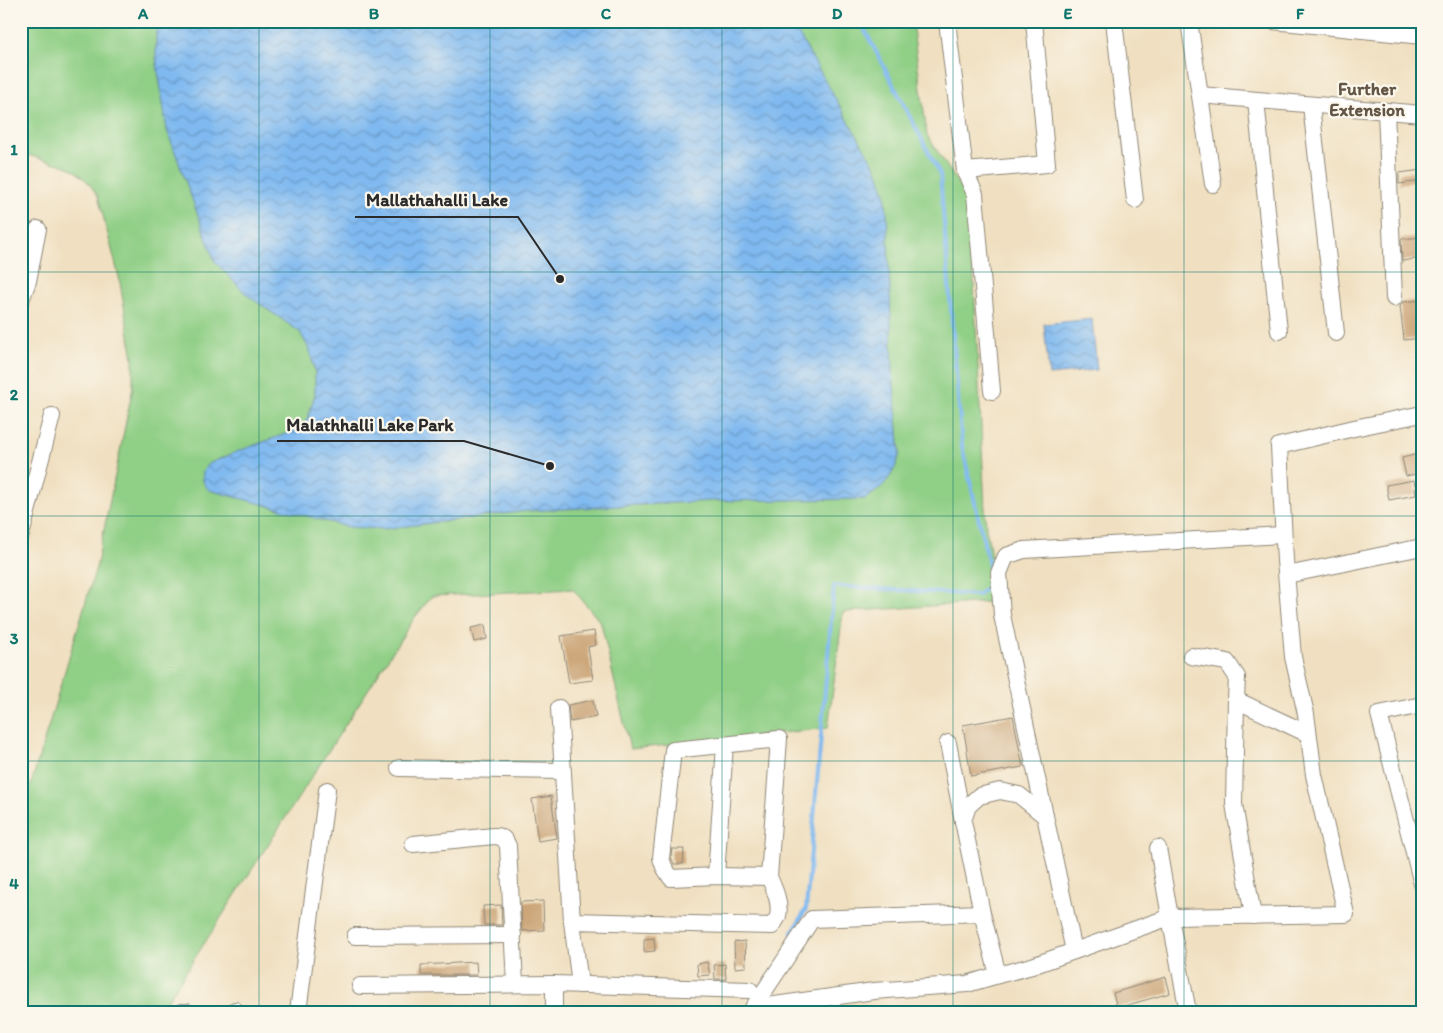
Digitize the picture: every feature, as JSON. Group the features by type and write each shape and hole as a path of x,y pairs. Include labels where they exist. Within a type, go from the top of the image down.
{"street":[{"path":"947,21 965,171 975,194 992,390"},
{"path":"965,171 1047,164 1034,21"},
{"path":"1114,21 1135,200"},
{"path":"1189,21 1213,184"},
{"path":"1273,21 1422,36"},
{"path":"1200,95 1422,114"},
{"path":"1256,100 1279,332"},
{"path":"1311,105 1336,333"},
{"path":"1386,111 1394,298"},
{"path":"21,300 28,281 38,229"},
{"path":"753,1010 874,991 967,984 1032,966 1170,917 1346,914 1314,775 1306,714 1293,657 1279,446 1422,414"},
{"path":"21,534 28,482 52,416"},
{"path":"1074,951 1002,615 999,573 1006,556 1024,550 1284,535"},
{"path":"1287,575 1422,547"},
{"path":"1191,656 1227,662 1237,677 1234,804 1253,916"},
{"path":"1236,700 1308,734"},
{"path":"1422,705 1379,714 1422,884"},
{"path":"559,708 572,921 580,985"},
{"path":"572,921 772,926 778,916 776,891 769,877 779,739 673,750 661,858 664,867 672,878 716,876 769,877"},
{"path":"948,743 982,913 998,975"},
{"path":"716,876 725,745"},
{"path":"399,768 562,771"},
{"path":"298,1012 327,790"},
{"path":"963,821 968,806 979,796 1000,791 1019,795 1045,816"},
{"path":"413,844 494,836 500,836 505,840 508,846 515,984"},
{"path":"1158,848 1188,1012"},
{"path":"753,1010 812,919 982,913"},
{"path":"355,936 513,935"},
{"path":"554,984 554,1012"},
{"path":"360,986 554,984 750,990"},
{"path":"181,1012 187,1012"}],"green space":[{"path":"21,21 912,21 927,135 970,202 986,529 998,590 990,602 843,612 828,728 630,749 601,623 573,589 432,596 415,617 160,1012 21,1012 21,797 31,784 97,564 133,387 133,358 119,277 98,196 88,182 74,170 21,153"}],"water":[{"path":"158,21 791,21 878,172 885,193 893,373 900,453 892,474 878,490 865,499 711,501 527,511 384,529 348,527 209,490 204,484 202,477 208,464 302,428 308,417 315,394 315,372 310,351 300,332 247,295 215,262 167,130 156,57 156,26"},
{"path":"1092,319 1097,370 1049,375 1044,324"}],"building":[{"path":"1422,170 1422,181 1399,184 1399,173"},
{"path":"1422,237 1422,258 1402,261 1401,239"},
{"path":"1422,300 1422,338 1404,340 1400,306 1403,302"},
{"path":"1418,454 1422,473 1406,476 1402,458"},
{"path":"1414,480 1416,495 1389,500 1386,485"},
{"path":"485,625 487,639 474,642 471,628"},
{"path":"594,631 596,645 588,647 593,680 569,683 561,636"},
{"path":"593,700 596,717 570,722 568,705"},
{"path":"1013,716 1023,767 971,776 963,725"},
{"path":"551,796 557,838 538,841 532,799"},
{"path":"672,849 684,849 683,864 674,864 671,857"},
{"path":"543,901 544,930 522,931 521,902"},
{"path":"501,905 502,925 484,925 483,906"},
{"path":"654,938 655,951 644,952 644,939"},
{"path":"745,941 746,967 735,968 734,942"},
{"path":"476,962 477,975 421,975 421,965"},
{"path":"707,962 710,975 698,976 697,964"},
{"path":"725,964 726,979 715,979 714,965"},
{"path":"1166,977 1170,993 1117,1008 1113,993"}],"waterway":[{"path":"792,934 806,909 834,586 978,595 993,582 962,446 940,174 860,21"}],"place":[{"name":"Mallathahalli Lake","path":"560,279"},
{"name":"Malathhalli Lake Park","path":"550,466"}],"district":[{"name":"Further Extension","path":"1367,99"}]}
